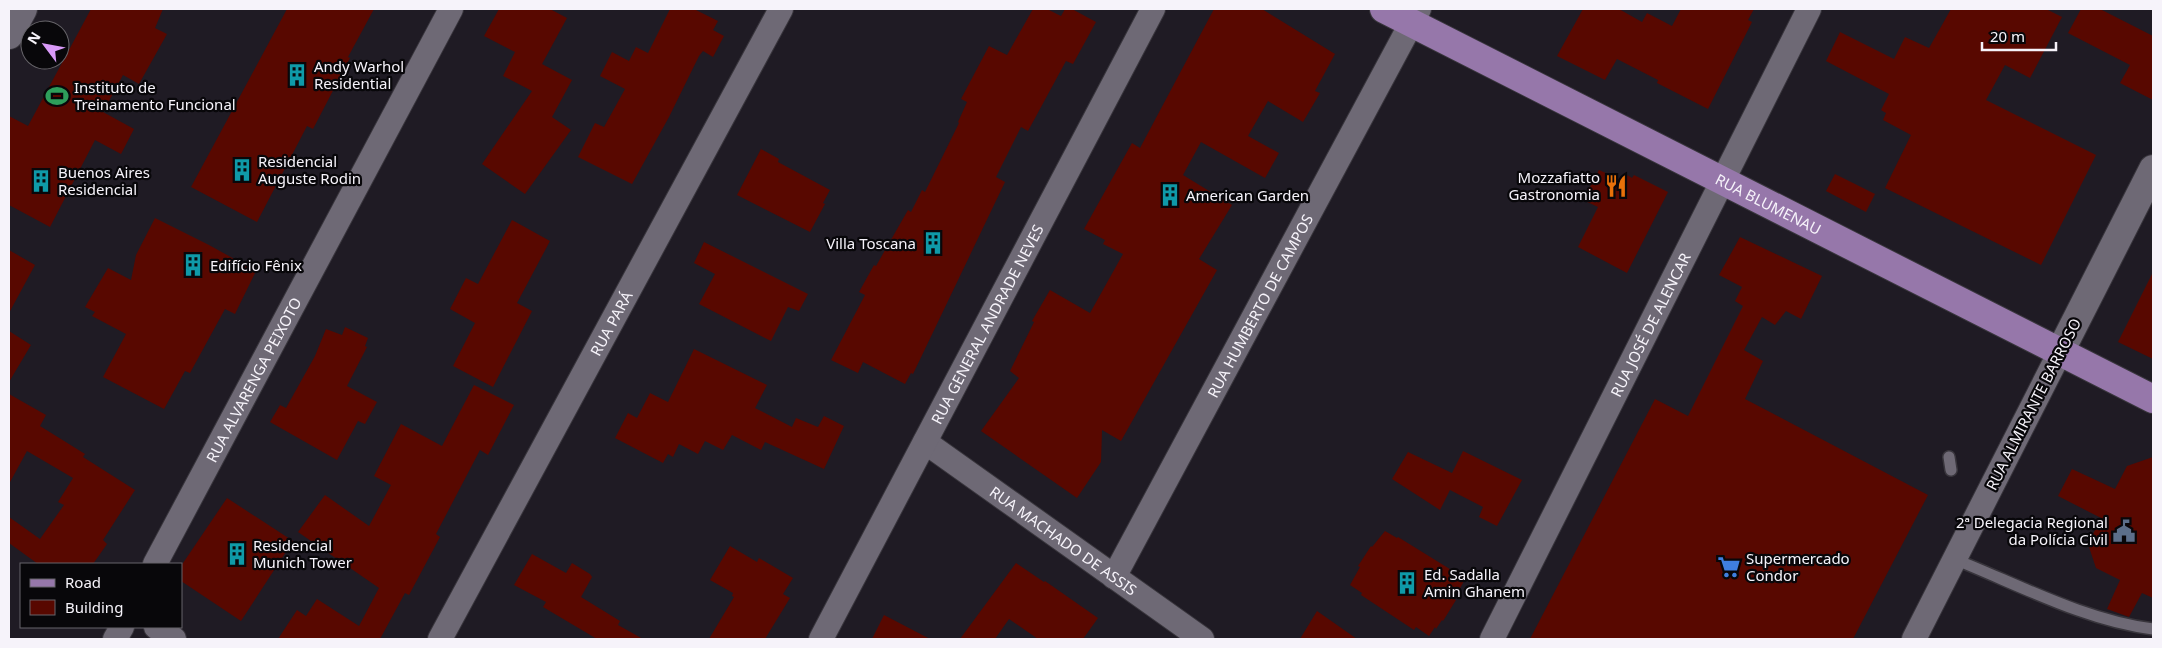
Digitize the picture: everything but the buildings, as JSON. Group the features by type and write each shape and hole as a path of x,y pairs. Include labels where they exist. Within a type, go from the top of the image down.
{"main road":[{"name":"RUA BLUMENAU","path":"1384,9 1415,16 1723,181 2153,399"}],"street":[{"path":"9,34 23,9"},
{"name":"RUA ALVARENGA PEIXOTO","path":"156,563 451,9"},
{"name":"RUA PARÁ","path":"440,639 781,9"},
{"name":"RUA GENERAL ANDRADE NEVES","path":"821,639 1153,9"},
{"name":"RUA JOSÉ DE ALENCAR","path":"1492,639 1810,9"},
{"name":"RUA HUMBERTO DE CAMPOS","path":"1114,577 1415,16"},
{"name":"RUA ALMIRANTE BARROSO","path":"1914,639 2153,170"},
{"name":"RUA MACHADO DE ASSIS","path":"925,442 1202,639"},
{"path":"115,639 121,628"},
{"path":"158,628 174,639"}],"lane":[{"path":"1948,456 1950,470"},
{"path":"1954,559 2052,600 2132,626 2153,629"}],"place":[{"name":"Andy Warhol Residential","path":"297,75"},
{"name":"Instituto de Treinamento Funcional","path":"57,96"},
{"name":"Residencial Auguste Rodin","path":"242,170"},
{"name":"Buenos Aires Residencial","path":"41,181"},
{"name":"Mozzafiatto Gastronomia","path":"1616,186"},
{"name":"American Garden","path":"1170,195"},
{"name":"Villa Toscana","path":"933,243"},
{"name":"Edifício Fênix","path":"193,265"},
{"name":"2ª Delegacia Regional da Polícia Civil","path":"2124,531"},
{"name":"Residencial Munich Tower","path":"237,554"},
{"name":"Supermercado Condor","path":"1729,567"},
{"name":"Ed. Sadalla Amin Ghanem","path":"1407,583"}]}
